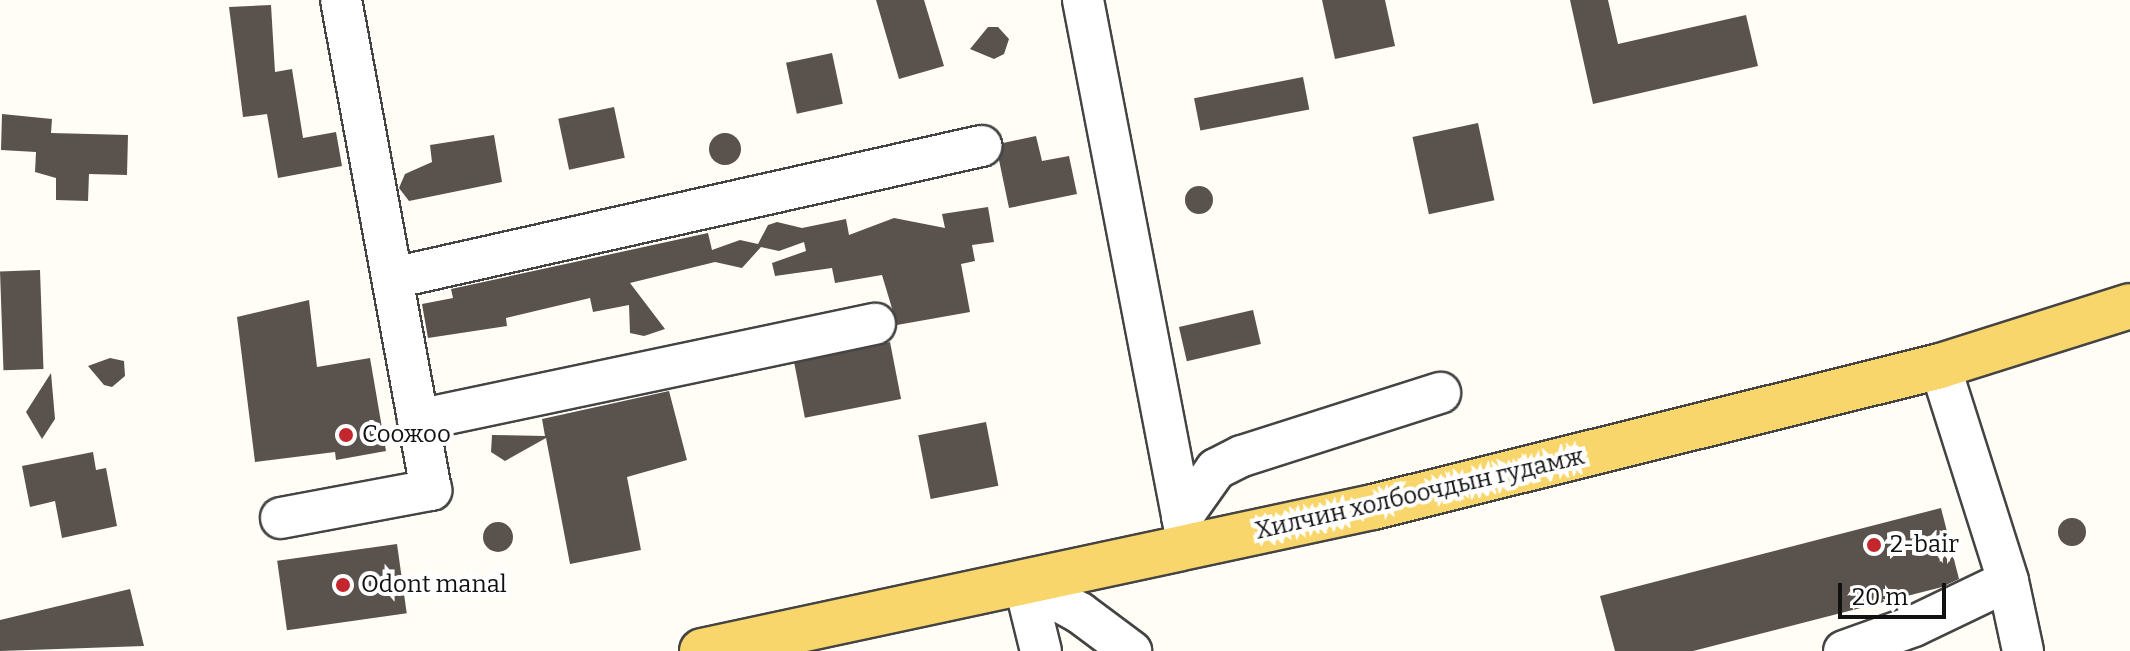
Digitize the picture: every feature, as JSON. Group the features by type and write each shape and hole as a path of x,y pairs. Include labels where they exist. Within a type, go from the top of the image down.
{"main road":[{"name":"Хилчин холбоочдын гудамж","path":"702,651 1024,582 1185,532 1373,507 1940,366 2130,306"}],"street":[{"path":"281,518 431,490 341,0"},
{"path":"1083,0 1185,532"},
{"path":"393,278 981,146"},
{"path":"418,420 875,324"},
{"path":"1940,366 2008,581 2023,651"},
{"path":"1185,532 1216,469 1242,456 1440,393"},
{"path":"1844,651 1914,626 2008,581"},
{"path":"1024,582 1041,651"},
{"path":"1024,582 1080,613 1131,651"}],"building":[{"path":"876,0 924,0 944,66 899,79"},
{"path":"1322,0 1385,0 1395,46 1335,59"},
{"path":"1570,0 1608,0 1618,44 1746,15 1758,66 1593,104"},
{"path":"271,5 275,72 292,69 303,138 336,132 342,166 278,178 267,114 243,117 229,7"},
{"path":"988,27 998,27 1009,39 1004,54 994,59 970,49"},
{"path":"832,53 843,104 797,114 786,63"},
{"path":"1303,77 1309,109 1200,131 1194,98"},
{"path":"614,107 625,158 569,170 558,119"},
{"path":"2,114 52,119 51,133 128,135 127,175 89,174 88,201 56,200 56,178 35,172 36,152 1,150"},
{"path":"1478,123 1494,200 1429,214 1412,137"},
{"path":"725,133 737,137 741,149 737,161 725,165 713,161 709,149 713,137"},
{"path":"494,135 502,182 409,201 399,188 405,174 432,162 430,145"},
{"path":"1036,136 1042,161 1069,156 1077,194 1009,208 999,160 1003,143"},
{"path":"1199,186 1209,190 1213,200 1209,210 1199,214 1189,210 1185,200 1189,190"},
{"path":"988,207 994,242 972,245 975,261 961,264 970,312 897,325 882,275 835,283 832,268 775,276 772,263 806,251 804,242 779,251 761,247 742,268 715,262 630,283 665,329 644,336 630,333 629,305 593,312 590,298 506,318 507,326 428,338 422,304 453,298 451,289 708,233 712,250 740,240 758,244 768,225 777,222 802,228 846,219 849,235 894,218 945,228 942,214"},
{"path":"40,270 43,369 3,370 0,271"},
{"path":"309,300 317,367 370,358 386,451 336,460 335,452 255,462 237,317"},
{"path":"1253,310 1261,344 1187,361 1179,327"},
{"path":"890,342 901,399 805,418 794,361"},
{"path":"110,358 124,361 125,376 112,387 104,385 88,366"},
{"path":"51,373 55,419 42,439 26,412"},
{"path":"669,391 687,460 627,477 641,550 570,564 546,438 505,461 491,452 492,435 545,436 542,419"},
{"path":"986,422 998,486 931,499 918,435"},
{"path":"93,452 96,470 106,468 117,526 62,538 55,501 30,507 22,466"},
{"name":"2-bair","path":"1941,508 1959,579 1942,587 1693,651 1615,651 1600,596"},
{"path":"2072,518 2082,522 2086,532 2082,542 2072,546 2062,542 2058,532 2062,522"},
{"path":"498,522 509,526 513,537 509,548 498,552 487,548 483,537 487,526"},
{"path":"397,544 407,613 287,630 277,561"},
{"path":"130,589 144,646 0,651 0,620"}],"place":[{"name":"Соожоо","path":"346,435"},
{"name":"2-bair","path":"1874,545"},
{"name":"Odont manal","path":"343,585"}]}
